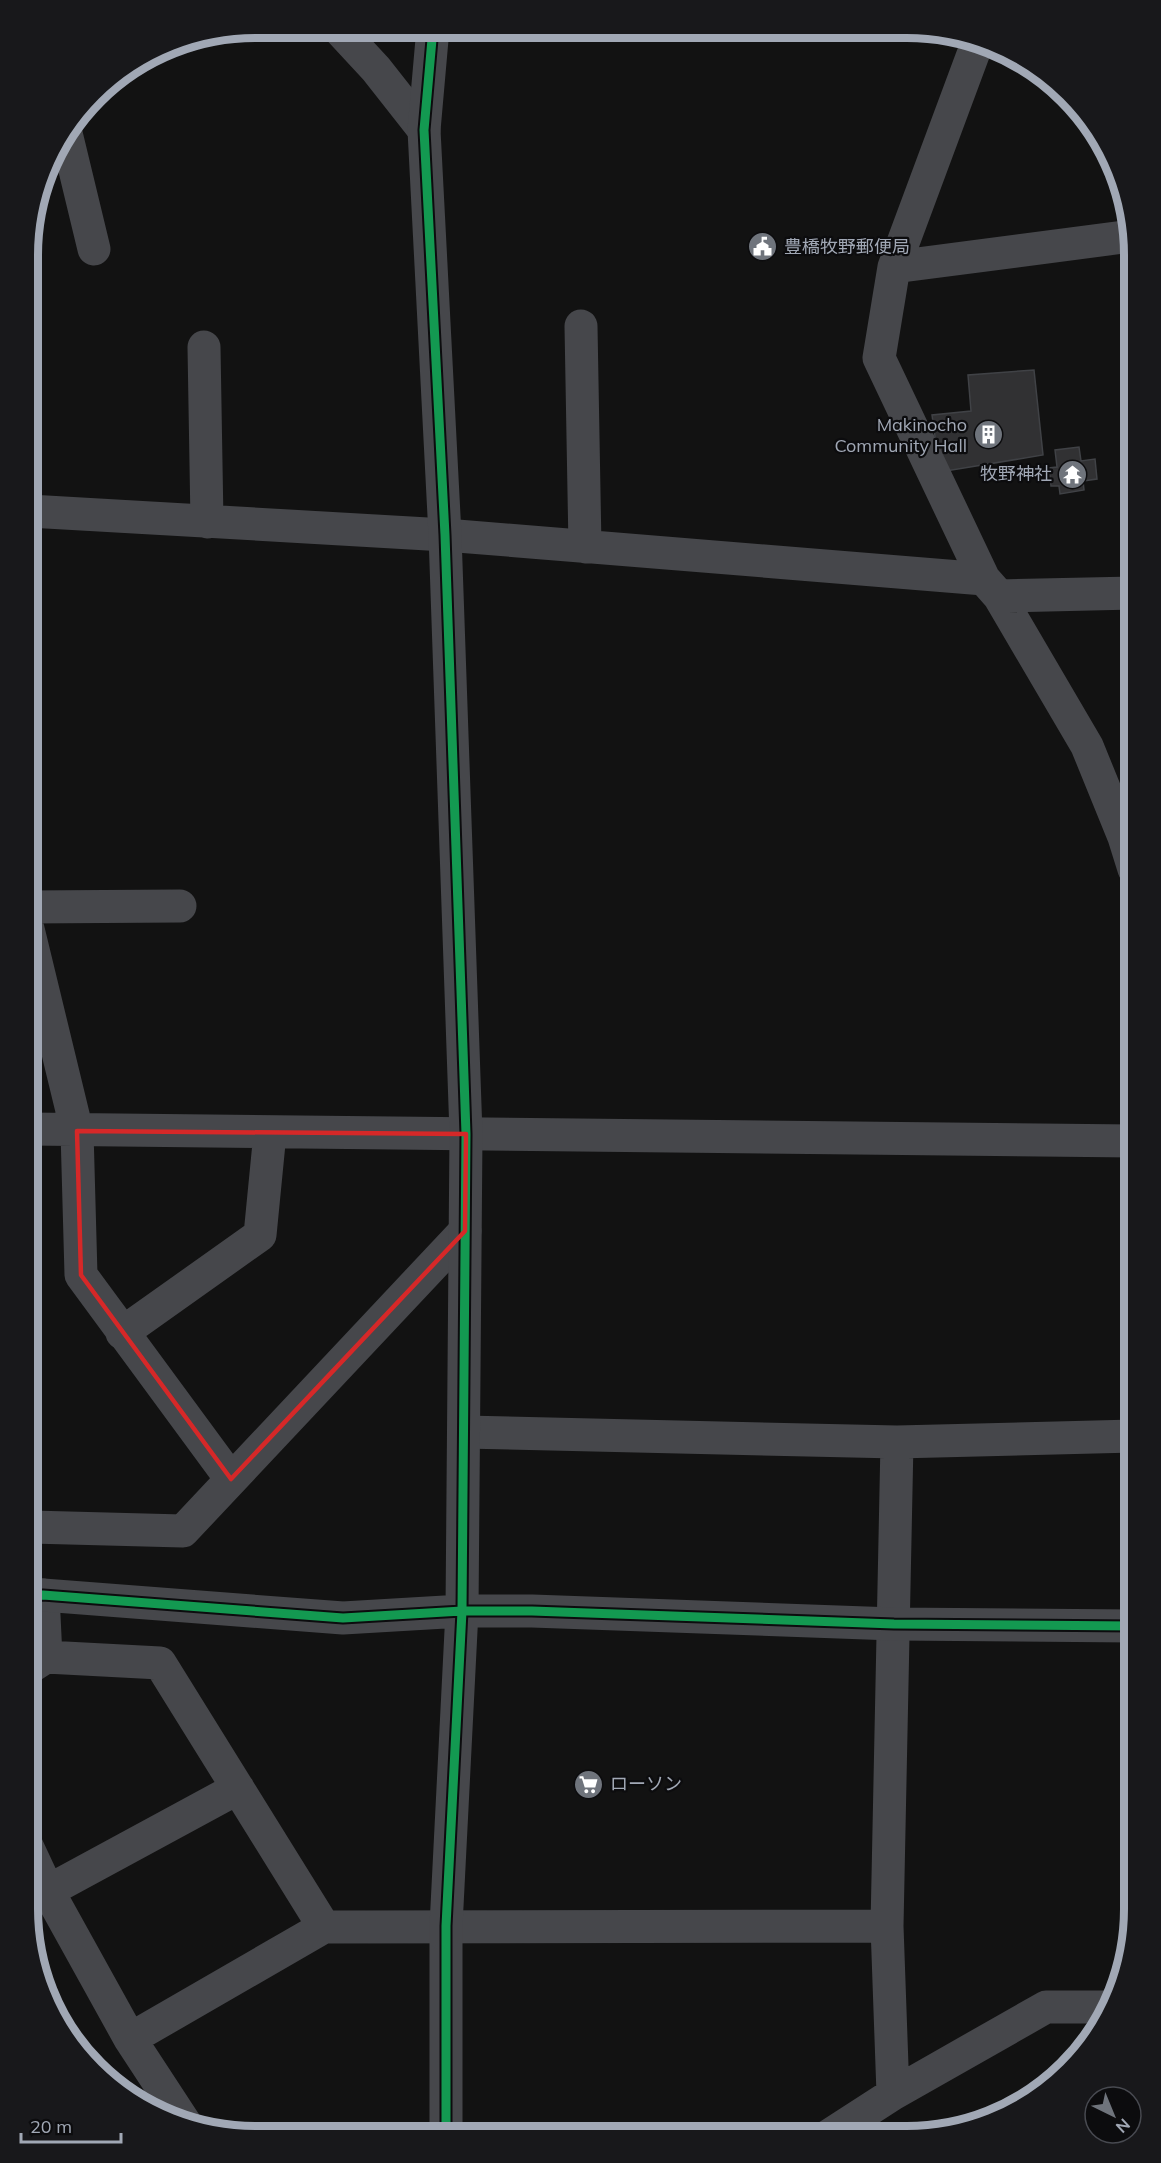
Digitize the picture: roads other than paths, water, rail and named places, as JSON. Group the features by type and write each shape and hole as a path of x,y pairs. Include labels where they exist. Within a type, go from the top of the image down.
{"street":[{"path":"348,38 424,129"},
{"path":"433,38 424,129 445,535 466,1134 462,1611 446,1926 446,2126"},
{"path":"975,49 894,267 879,358 992,587 1087,746 1124,837"},
{"path":"69,143 94,249"},
{"path":"894,267 1123,237"},
{"path":"581,326 585,547"},
{"path":"204,346 207,522"},
{"path":"38,512 445,535 992,587 1124,593"},
{"path":"38,907 180,906"},
{"path":"38,979 76,1131 81,1275 231,1479"},
{"path":"38,1131 1124,1141"},
{"path":"122,1333 260,1235 270,1133"},
{"path":"38,1531 183,1531 465,1231"},
{"path":"464,1432 897,1442 1124,1436"},
{"path":"893,2094 887,1926 897,1442"},
{"path":"38,1596 343,1618 462,1611 532,1611 894,1624 1124,1626"},
{"path":"38,1663 160,1663 324,1927"},
{"path":"48,1891 238,1788"},
{"path":"38,1870 130,2039 177,2111"},
{"path":"130,2039 324,1927 887,1926"},
{"path":"843,2126 893,2094 1046,2007 1099,2007"}],"place":[{"name":"豊橋牧野郵便局","path":"763,247"},
{"name":"Makinocho Community Hall","path":"988,435"},
{"name":"牧野神社","path":"1073,474"},
{"name":"ローソン","path":"589,1784"}]}
